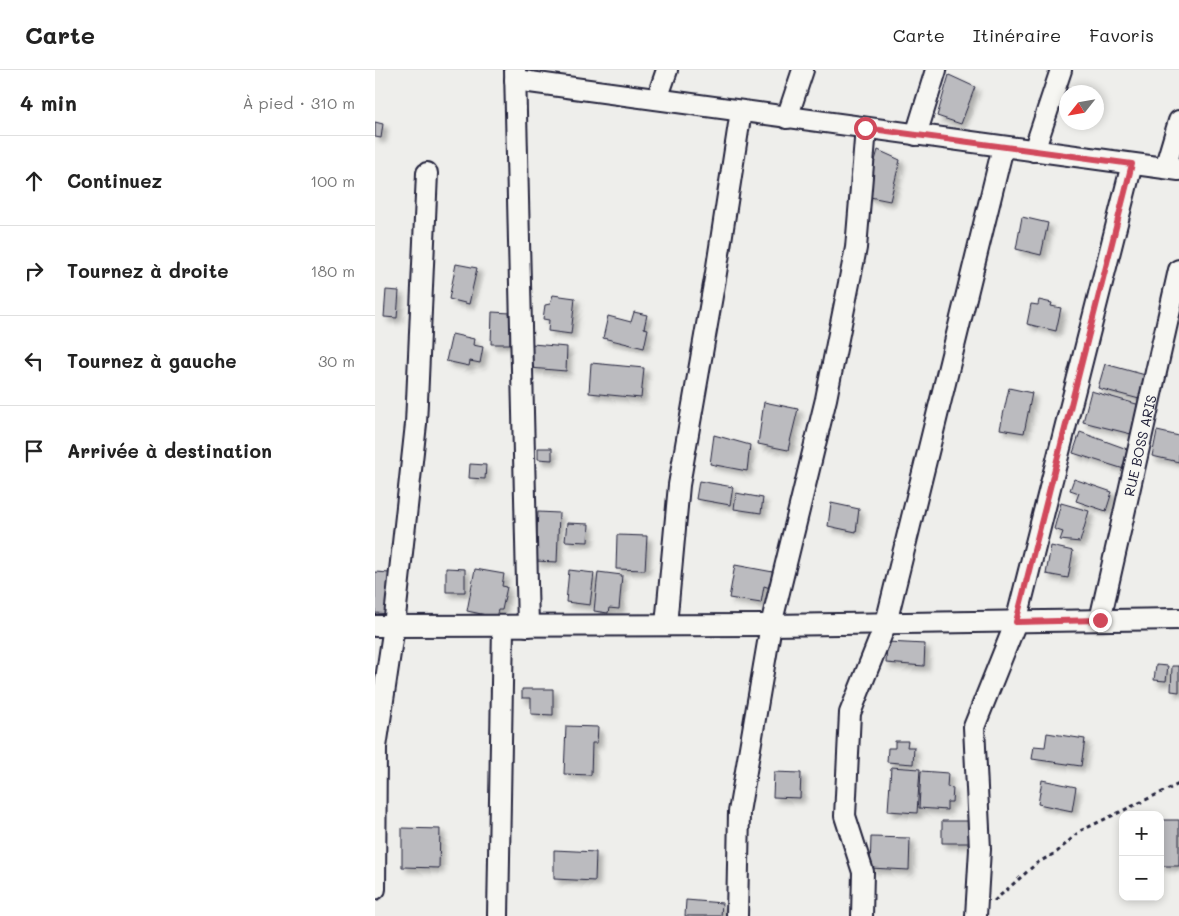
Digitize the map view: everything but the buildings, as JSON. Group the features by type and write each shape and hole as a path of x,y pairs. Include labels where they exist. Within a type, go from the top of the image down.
{"street":[{"path":"657,99 667,70"},
{"path":"787,118 803,70"},
{"path":"916,136 936,70"},
{"path":"1034,151 1061,70"},
{"path":"528,626 515,75 657,99 787,118 1172,169 1179,121"},
{"path":"666,625 679,485 716,273 741,111"},
{"path":"737,916 739,812 771,625 826,399 856,248 865,128"},
{"path":"862,916 863,872 845,816 850,713 886,623 1003,147"},
{"path":"983,910 974,727 1016,622 1132,164"},
{"path":"375,889 376,747 385,626 416,424 427,173"},
{"name":"RUE BOSS ARIS","path":"1100,620 1179,270"},
{"path":"385,626 771,625 1179,619"},
{"path":"498,916 503,626"}],"path":[{"path":"983,910 1037,863 1057,852 1080,831 1179,784"}],"route":[{"path":"865,128 1132,164 1016,622 1100,620"}]}
